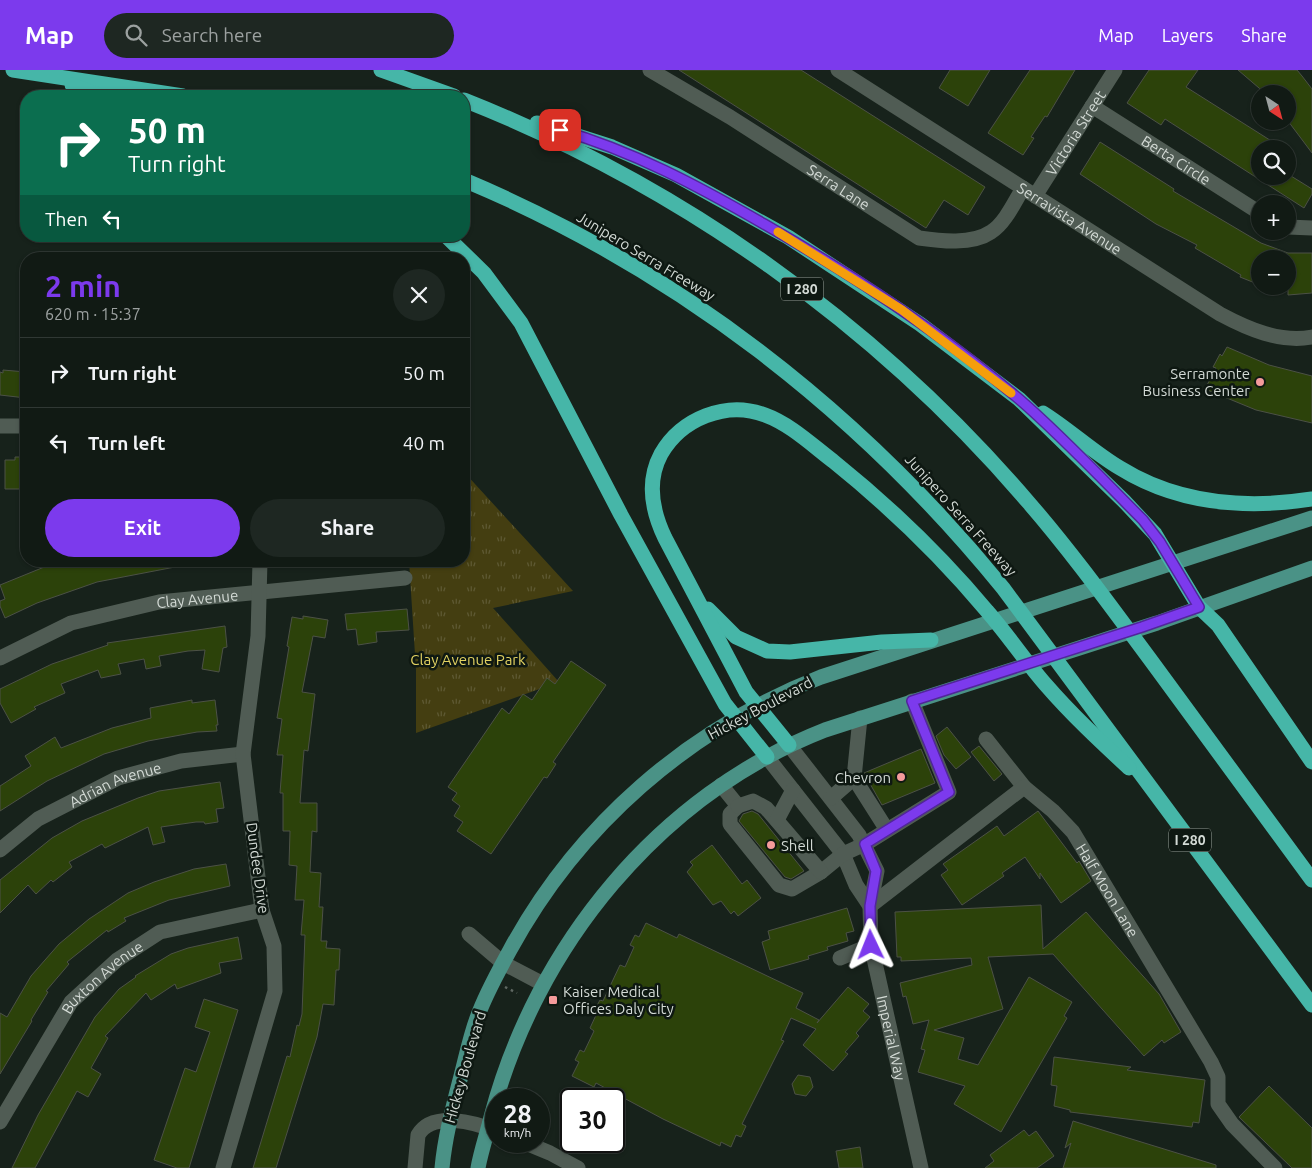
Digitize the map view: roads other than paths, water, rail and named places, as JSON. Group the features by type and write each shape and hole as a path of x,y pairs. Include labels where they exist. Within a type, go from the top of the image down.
{"highway":[{"path":"13,70 145,90"},
{"path":"381,70 437,90"},
{"path":"43,74 85,90"},
{"path":"470,103 612,147 699,187 788,238 873,291 933,333 1019,399 1063,426 1122,470 1174,492 1234,504 1273,504 1312,499"},
{"name":"I 280","path":"470,103 555,140 650,189 726,236 812,297 889,360 961,429 1023,496 1077,562 1312,880"},
{"name":"Junipero Serra Freeway","path":"470,183 540,214 612,252 689,300 770,357 828,405 893,465 961,537 1003,588 1312,1005"},
{"path":"452,242 462,252"},
{"path":"470,259 484,273 524,329 621,516 735,719 767,757"},
{"path":"1019,399 1155,534 1199,607 1218,625 1312,762"},
{"path":"789,745 746,692 718,641 693,588 665,538 654,511 652,484 654,470 666,446 687,426 714,412 743,410 765,415 784,424 844,470 912,530 976,597 1044,683 1095,737 1154,790"},
{"path":"693,588 726,630 747,644 767,651 790,652 882,642 931,640"}],"main road":[{"name":"Hickey Boulevard","path":"442,1168 444,1138 477,1017 503,963 542,898 562,869 602,822 639,787 675,757 735,719 821,677 1312,518"},
{"path":"500,1088 504,1070 517,1038 543,984 582,922 618,877 678,818 721,785 789,745 860,718 1157,622 1312,568"},
{"path":"478,1168 485,1149"}],"street":[{"name":"Serra Lane","path":"650,70 730,117 919,238 941,241 978,238 992,232 1029,192"},
{"name":"Serravista Avenue","path":"838,70 1244,327 1275,336 1312,337"},
{"name":"Victoria Street","path":"1029,192 1092,106 1115,70"},
{"name":"Berta Circle","path":"1092,106 1251,207"},
{"path":"1296,227 1312,228"},
{"path":"0,426 20,426"},
{"name":"Dundee Drive","path":"222,1168 275,991 274,946 262,910 243,754 258,636 260,567"},
{"name":"Clay Avenue","path":"0,658 70,623 159,602 405,578"},
{"path":"821,872 766,808 753,801 738,806 730,814 730,824 779,885 792,889 821,872 843,854 865,844 949,792 912,701"},
{"path":"860,718 854,778 887,830"},
{"name":"Half Moon Lane","path":"986,739 1024,786 1053,811 1073,832 1211,1062 1218,1077 1218,1104 1232,1124 1275,1168"},
{"name":"Imperial Way","path":"789,745 865,844 876,871 870,906 871,945 921,1168"},
{"name":"Adrian Avenue","path":"0,850 38,819 118,778 181,761 243,754"},
{"path":"767,757 843,854 856,885 870,906 1024,786"},
{"path":"830,798 854,778"},
{"path":"721,785 738,806"},
{"path":"777,820 793,790"},
{"name":"Buxton Avenue","path":"0,1122 71,1002 117,960 160,932 262,910"},
{"path":"469,934 503,963 543,984"},
{"path":"840,958 871,945"},
{"path":"416,1168 420,1131 432,1124 450,1119 485,1128"},
{"path":"548,1153 578,1168"}],"place":[{"name":"Serramonte Business Center","path":"1260,382"},
{"name":"Chevron","path":"901,777"},
{"name":"Shell","path":"771,845"},
{"name":"Kaiser Medical Offices Daly City","path":"553,1000"}],"park label":[{"name":"Clay Avenue Park","path":"468,659"}]}
